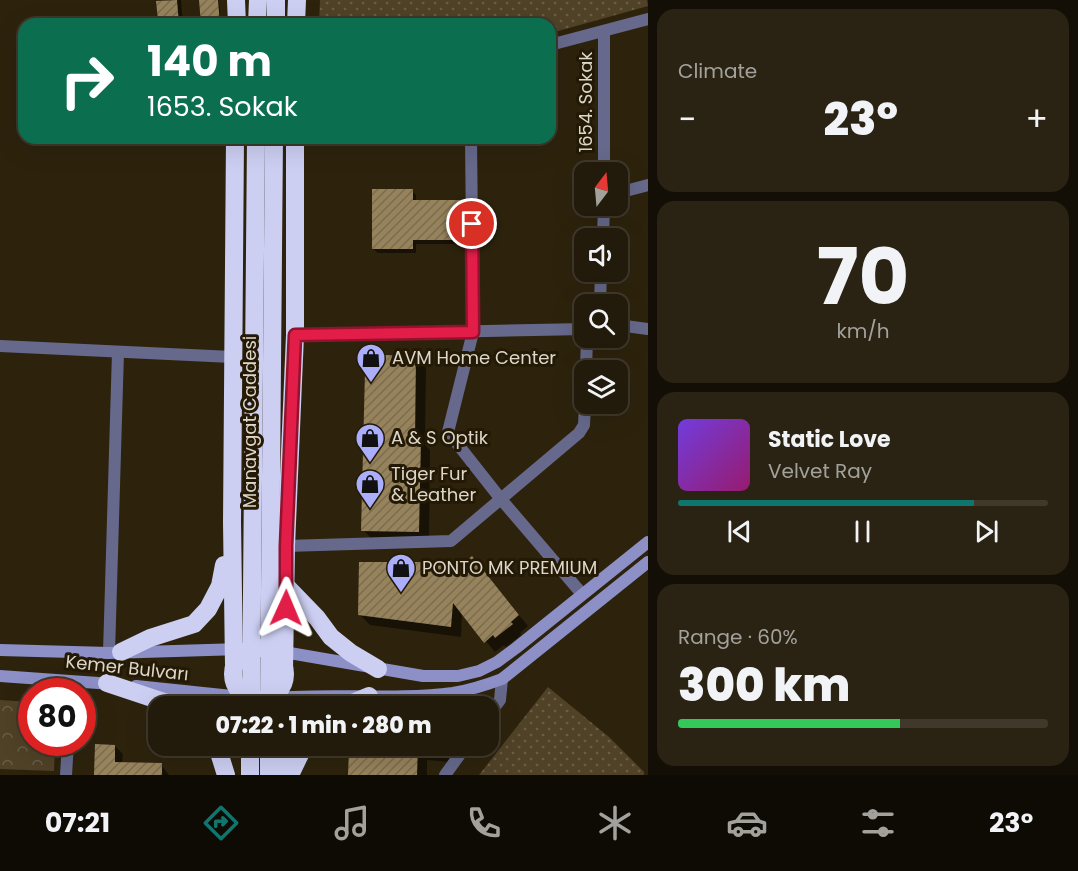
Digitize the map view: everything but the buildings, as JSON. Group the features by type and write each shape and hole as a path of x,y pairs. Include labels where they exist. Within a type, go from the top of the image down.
{"highway":[{"path":"236,0 237,18"},
{"path":"257,18 258,0"},
{"path":"276,0 276,18"},
{"path":"296,18 297,0"},
{"path":"235,144 232,522 259,682"},
{"name":"Manavgat Caddesi","path":"256,144 259,682"},
{"name":"Manavgat Caddesi","path":"259,682 274,144"},
{"path":"259,682 286,586 295,335 295,144"},
{"path":"115,652 194,624 208,609 220,586 232,522"},
{"path":"286,586 317,618 331,637 351,653 378,669"},
{"path":"107,683 148,697"},
{"path":"221,756 228,775"},
{"path":"228,775 230,756"},
{"path":"250,756 250,775"},
{"path":"269,756 269,775"},
{"path":"284,756 284,775"},
{"path":"290,775 299,756"}],"street":[{"path":"556,43 648,20"},
{"name":"1654. Sokak","path":"604,31 604,162"},
{"path":"471,144 473,332 447,432 582,594"},
{"path":"628,190 648,185"},
{"path":"628,326 648,328"},
{"path":"295,335 574,329"},
{"path":"0,346 232,357"},
{"path":"115,652 118,352"},
{"path":"286,546 452,541 579,433 584,425 585,414"},
{"path":"259,682 378,669 423,676 458,676 479,670 497,662 648,542"},
{"path":"259,682 369,696 427,695 464,691 502,679 648,562"},
{"name":"Kemer Bulvarı","path":"0,650 115,652 259,682"},
{"name":"Kemer Bulvarı","path":"0,676 18,678"},
{"path":"499,701 502,679"},
{"name":"Kemer Bulvarı","path":"96,684 259,682"},
{"path":"464,691 466,696"},
{"path":"66,775 67,756"},
{"path":"445,775 459,756"}],"green space":[{"path":"320,0 647,0 648,6 556,32 556,18 319,18"},
{"path":"548,687 609,737 644,772 644,775 479,775 494,756 499,756 499,749"},
{"path":"0,700 18,701 18,756 55,756 54,771 0,769"}],"place":[{"name":"AVM Home Center","path":"371,384"},
{"name":"A & S Optik","path":"370,464"},
{"name":"Tiger Fur & Leather","path":"370,510"},
{"name":"PONTO MK PREMIUM","path":"401,594"}],"route":[{"path":"286,608 286,546 295,335 473,332 472,224"}]}
